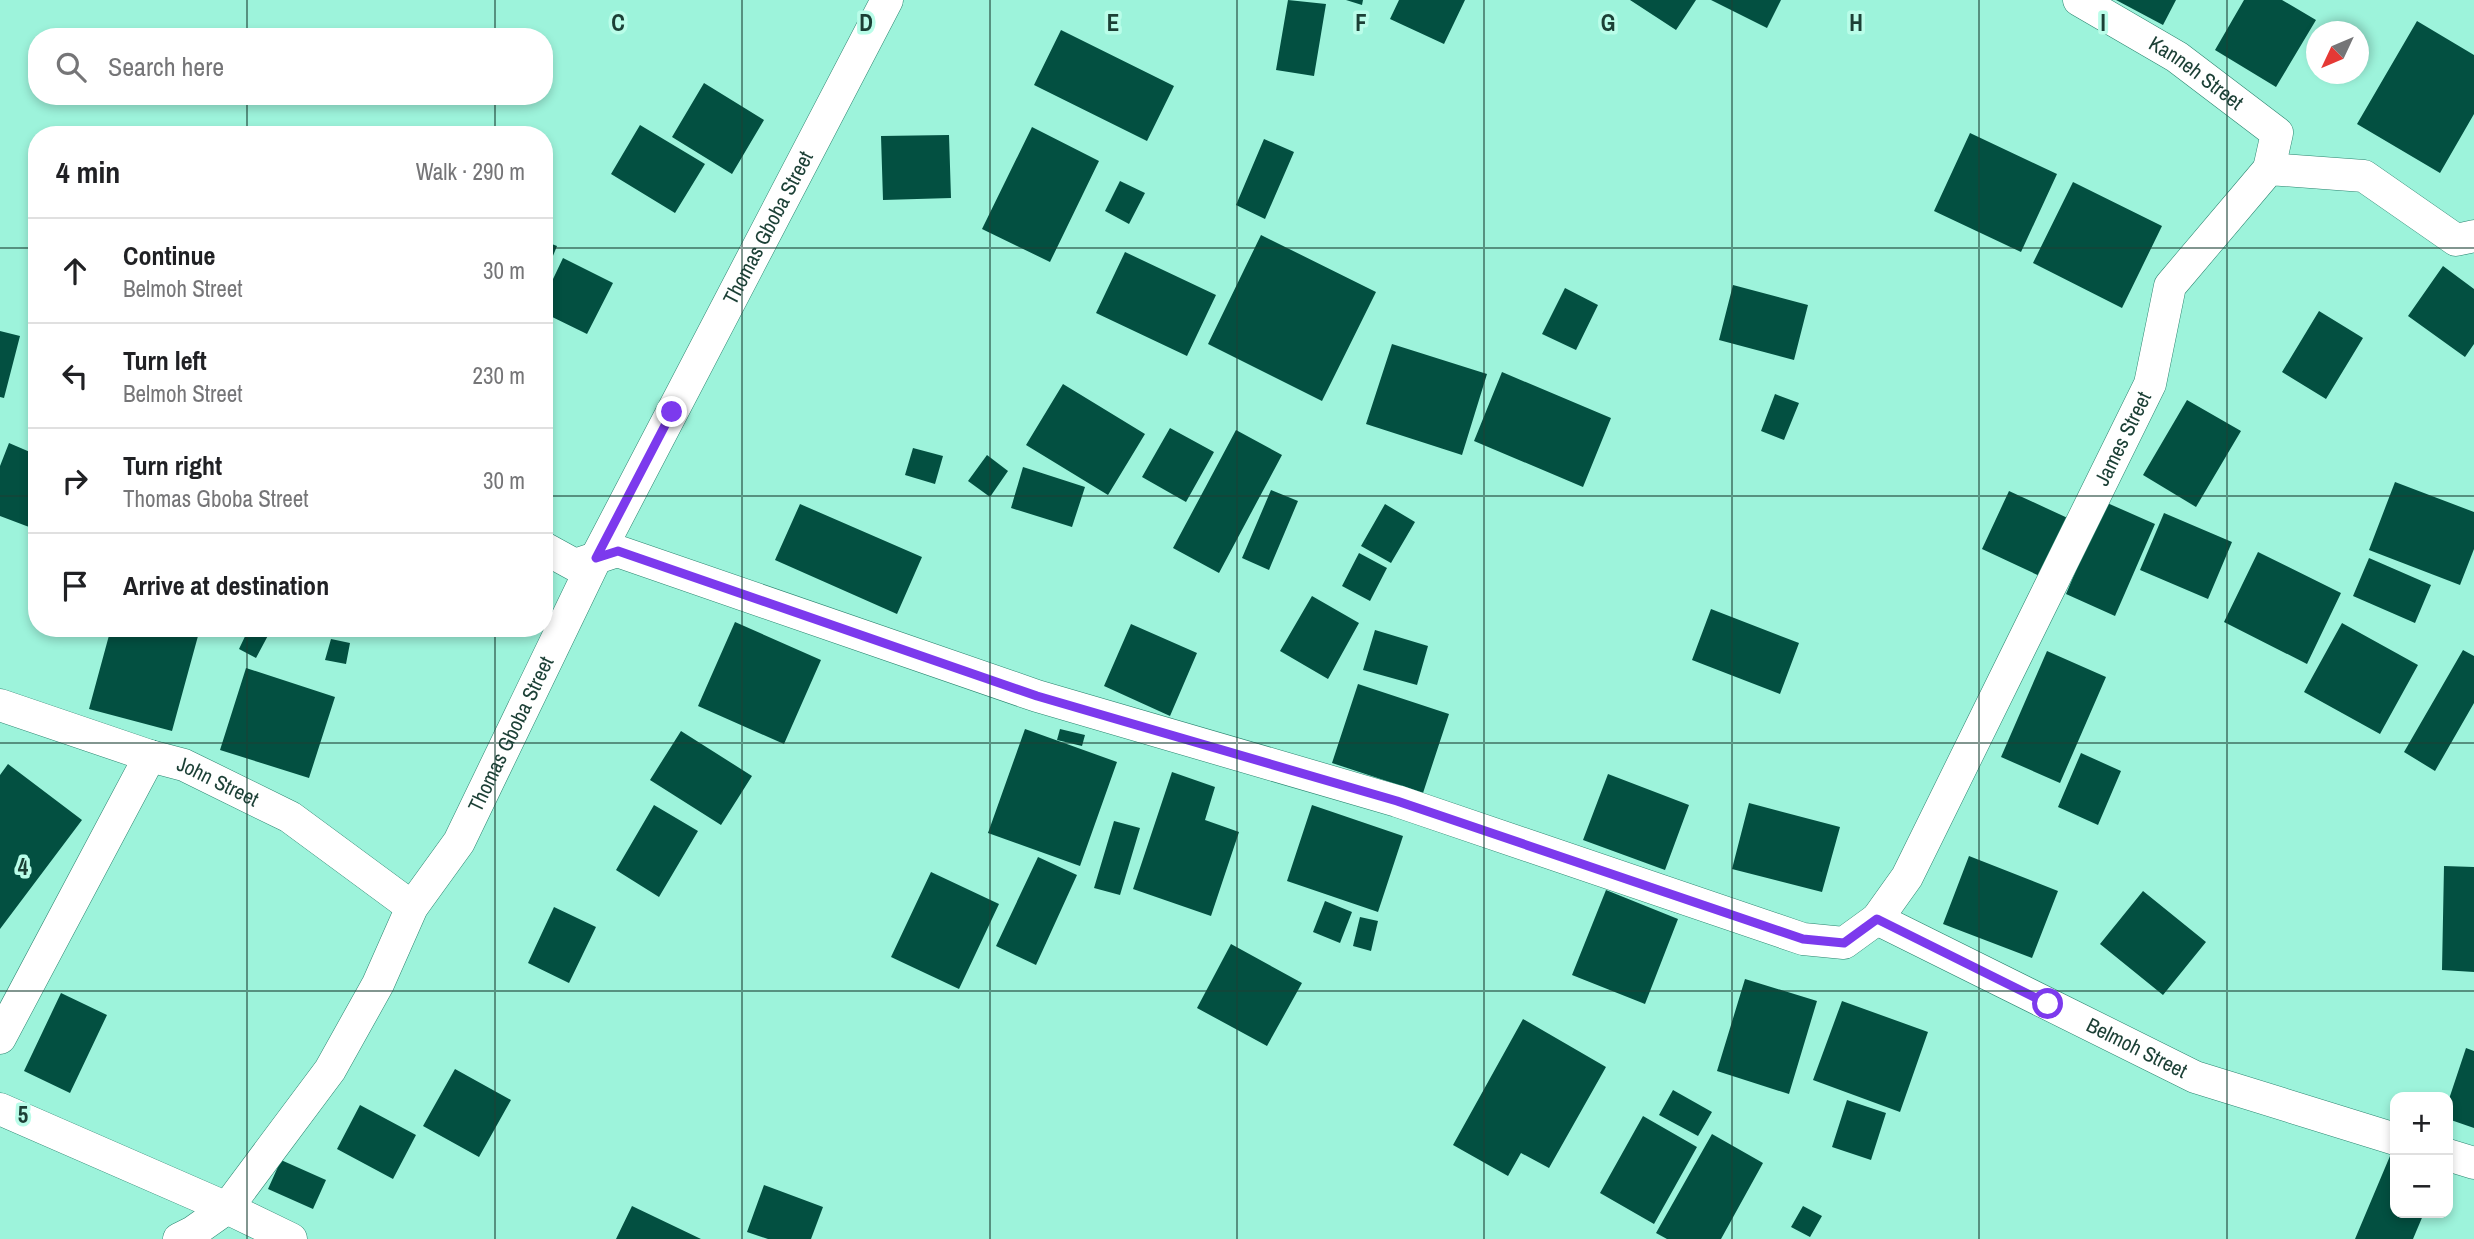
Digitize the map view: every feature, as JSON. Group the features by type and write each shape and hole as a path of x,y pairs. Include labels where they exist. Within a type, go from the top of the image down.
{"street":[{"name":"Thomas Gboba Street","path":"178,1239 193,1232 227,1208 330,1070 378,984 412,906 459,842 596,558 887,0"},
{"name":"Kanneh Street","path":"2079,0 2177,57 2277,133 2269,169"},
{"path":"2269,169 2364,176 2468,244"},
{"name":"James Street","path":"1877,919 1907,877 2150,384 2170,286 2269,169"},
{"path":"553,553 575,565 618,551 1037,696 1397,801 1803,939 1844,943 1877,919"},
{"name":"John Street","path":"0,705 184,765 290,817 412,906"},
{"path":"0,1038 150,756"},
{"name":"Belmoh Street","path":"1877,919 2195,1077 2390,1137"},
{"path":"0,1109 227,1208 291,1239"},
{"path":"2453,1157 2474,1163"}],"building":[{"path":"1288,0 1326,4 1314,76 1276,70"},
{"path":"1346,0 1363,0 1362,5"},
{"path":"1399,0 1465,0 1444,44 1390,19"},
{"path":"1630,0 1696,0 1676,30"},
{"path":"1711,0 1781,0 1767,28"},
{"path":"2116,0 2176,0 2163,25"},
{"path":"2244,0 2282,0 2316,20 2306,21 2306,37 2276,87 2215,50"},
{"path":"2417,21 2474,55 2474,114 2440,173 2357,124"},
{"path":"1061,30 1174,86 1147,141 1034,85"},
{"path":"704,83 764,120 732,174 672,137"},
{"path":"640,125 705,164 675,213 611,174"},
{"path":"1032,127 1099,161 1050,262 982,229"},
{"path":"1970,133 2057,174 2021,252 1934,211"},
{"path":"949,135 951,198 883,200 881,136"},
{"path":"1264,139 1294,152 1265,219 1236,205"},
{"path":"1120,181 1145,193 1129,224 1105,211"},
{"path":"2073,182 2162,226 2122,308 2033,263"},
{"path":"1261,235 1376,292 1322,401 1208,344"},
{"path":"1125,252 1216,295 1187,356 1096,313"},
{"path":"563,258 613,283 587,334 553,317 553,279"},
{"path":"2443,266 2474,289 2474,344 2465,357 2408,316"},
{"path":"1733,285 1808,305 1794,360 1719,340"},
{"path":"1565,288 1598,305 1576,350 1542,334"},
{"path":"2319,311 2363,338 2326,399 2282,372"},
{"path":"0,331 20,336 4,398 0,397"},
{"path":"1392,344 1487,374 1462,455 1366,424"},
{"path":"1502,372 1611,418 1583,487 1474,441"},
{"path":"1063,384 1145,434 1108,495 1026,445"},
{"path":"1775,394 1799,403 1784,440 1761,431"},
{"path":"2187,400 2241,431 2196,507 2143,475"},
{"path":"1170,428 1214,452 1186,502 1142,477"},
{"path":"1236,430 1282,455 1219,573 1173,548"},
{"path":"9,443 28,451 28,527 0,516 0,466"},
{"path":"913,448 943,456 935,484 905,475"},
{"path":"987,455 1008,471 990,497 968,481"},
{"path":"1023,467 1085,487 1072,527 1011,508"},
{"path":"2395,482 2474,512 2474,549 2460,585 2369,550"},
{"path":"1271,490 1298,501 1269,570 1242,558"},
{"path":"2009,491 2072,520 2044,578 1982,549"},
{"path":"2105,502 2155,524 2115,616 2066,594"},
{"path":"800,504 922,557 897,614 775,560"},
{"path":"1385,504 1415,522 1391,563 1361,546"},
{"path":"2164,513 2232,542 2208,599 2140,570"},
{"path":"2258,552 2341,593 2307,664 2224,622"},
{"path":"1359,553 1387,568 1370,601 1342,586"},
{"path":"2369,558 2431,585 2415,623 2353,596"},
{"path":"1312,596 1359,623 1328,679 1280,651"},
{"path":"1711,609 1799,643 1780,694 1692,660"},
{"path":"735,622 821,660 784,744 698,706"},
{"path":"2342,623 2418,665 2380,734 2304,692"},
{"path":"1131,624 1197,653 1170,716 1104,686"},
{"path":"1375,630 1428,646 1417,685 1363,670"},
{"path":"109,637 198,637 172,731 89,709"},
{"path":"245,637 267,637 256,658 239,649"},
{"path":"331,639 350,643 346,664 325,660"},
{"path":"2463,650 2474,656 2474,703 2435,771 2404,752"},
{"path":"2047,651 2106,677 2060,783 2001,757"},
{"path":"246,668 335,697 309,778 220,750"},
{"path":"1358,684 1449,714 1423,793 1332,763"},
{"path":"1025,729 1117,762 1080,866 988,833"},
{"path":"1060,729 1085,735 1082,746 1057,740"},
{"path":"681,731 752,776 721,825 650,780"},
{"path":"2081,753 2121,771 2098,825 2058,807"},
{"path":"8,764 82,820 0,929 0,775"},
{"path":"1172,772 1215,787 1205,820 1239,832 1211,916 1133,889"},
{"path":"1608,774 1689,805 1665,870 1583,840"},
{"path":"1749,803 1840,827 1822,892 1732,869"},
{"path":"654,805 698,831 659,897 616,870"},
{"path":"1312,805 1403,836 1378,912 1287,881"},
{"path":"1114,821 1140,828 1120,895 1094,888"},
{"path":"1969,856 2058,891 2032,958 1943,924"},
{"path":"1038,857 1077,875 1036,965 996,946"},
{"path":"2444,866 2474,867 2474,972 2442,970"},
{"path":"931,872 999,904 959,989 891,957"},
{"path":"1606,890 1678,919 1645,1004 1572,975"},
{"path":"2143,891 2206,942 2163,995 2100,944"},
{"path":"1325,901 1352,912 1340,943 1313,932"},
{"path":"554,907 596,927 569,983 528,963"},
{"path":"1360,917 1378,921 1371,951 1353,946"},
{"path":"1231,944 1302,983 1267,1046 1197,1008"},
{"path":"1745,979 1817,1001 1789,1094 1717,1071"},
{"path":"61,993 107,1015 70,1093 24,1071"},
{"path":"1842,1001 1928,1032 1900,1112 1813,1080"},
{"path":"1523,1019 1606,1067 1549,1168 1521,1153 1508,1176 1453,1145"},
{"path":"2466,1048 2474,1051 2474,1128 2453,1121 2451,1092"},
{"path":"455,1069 511,1100 479,1157 423,1126"},
{"path":"1673,1090 1712,1112 1698,1136 1659,1115"},
{"path":"1847,1100 1886,1113 1871,1160 1832,1147"},
{"path":"360,1105 416,1135 393,1179 337,1149"},
{"path":"1643,1116 1697,1147 1654,1224 1600,1193"},
{"path":"1712,1134 1763,1163 1721,1239 1667,1239 1656,1233"},
{"path":"2390,1156 2390,1218 2422,1218 2413,1239 2355,1239"},
{"path":"281,1160 326,1180 313,1209 268,1189"},
{"path":"764,1185 823,1207 811,1239 768,1239 747,1232"},
{"path":"632,1206 701,1239 616,1239"},
{"path":"1803,1206 1822,1216 1810,1237 1791,1227"}],"route":[{"path":"672,412 596,558 618,551 1037,696 1397,801 1803,939 1844,943 1877,919 2048,1004"}]}
